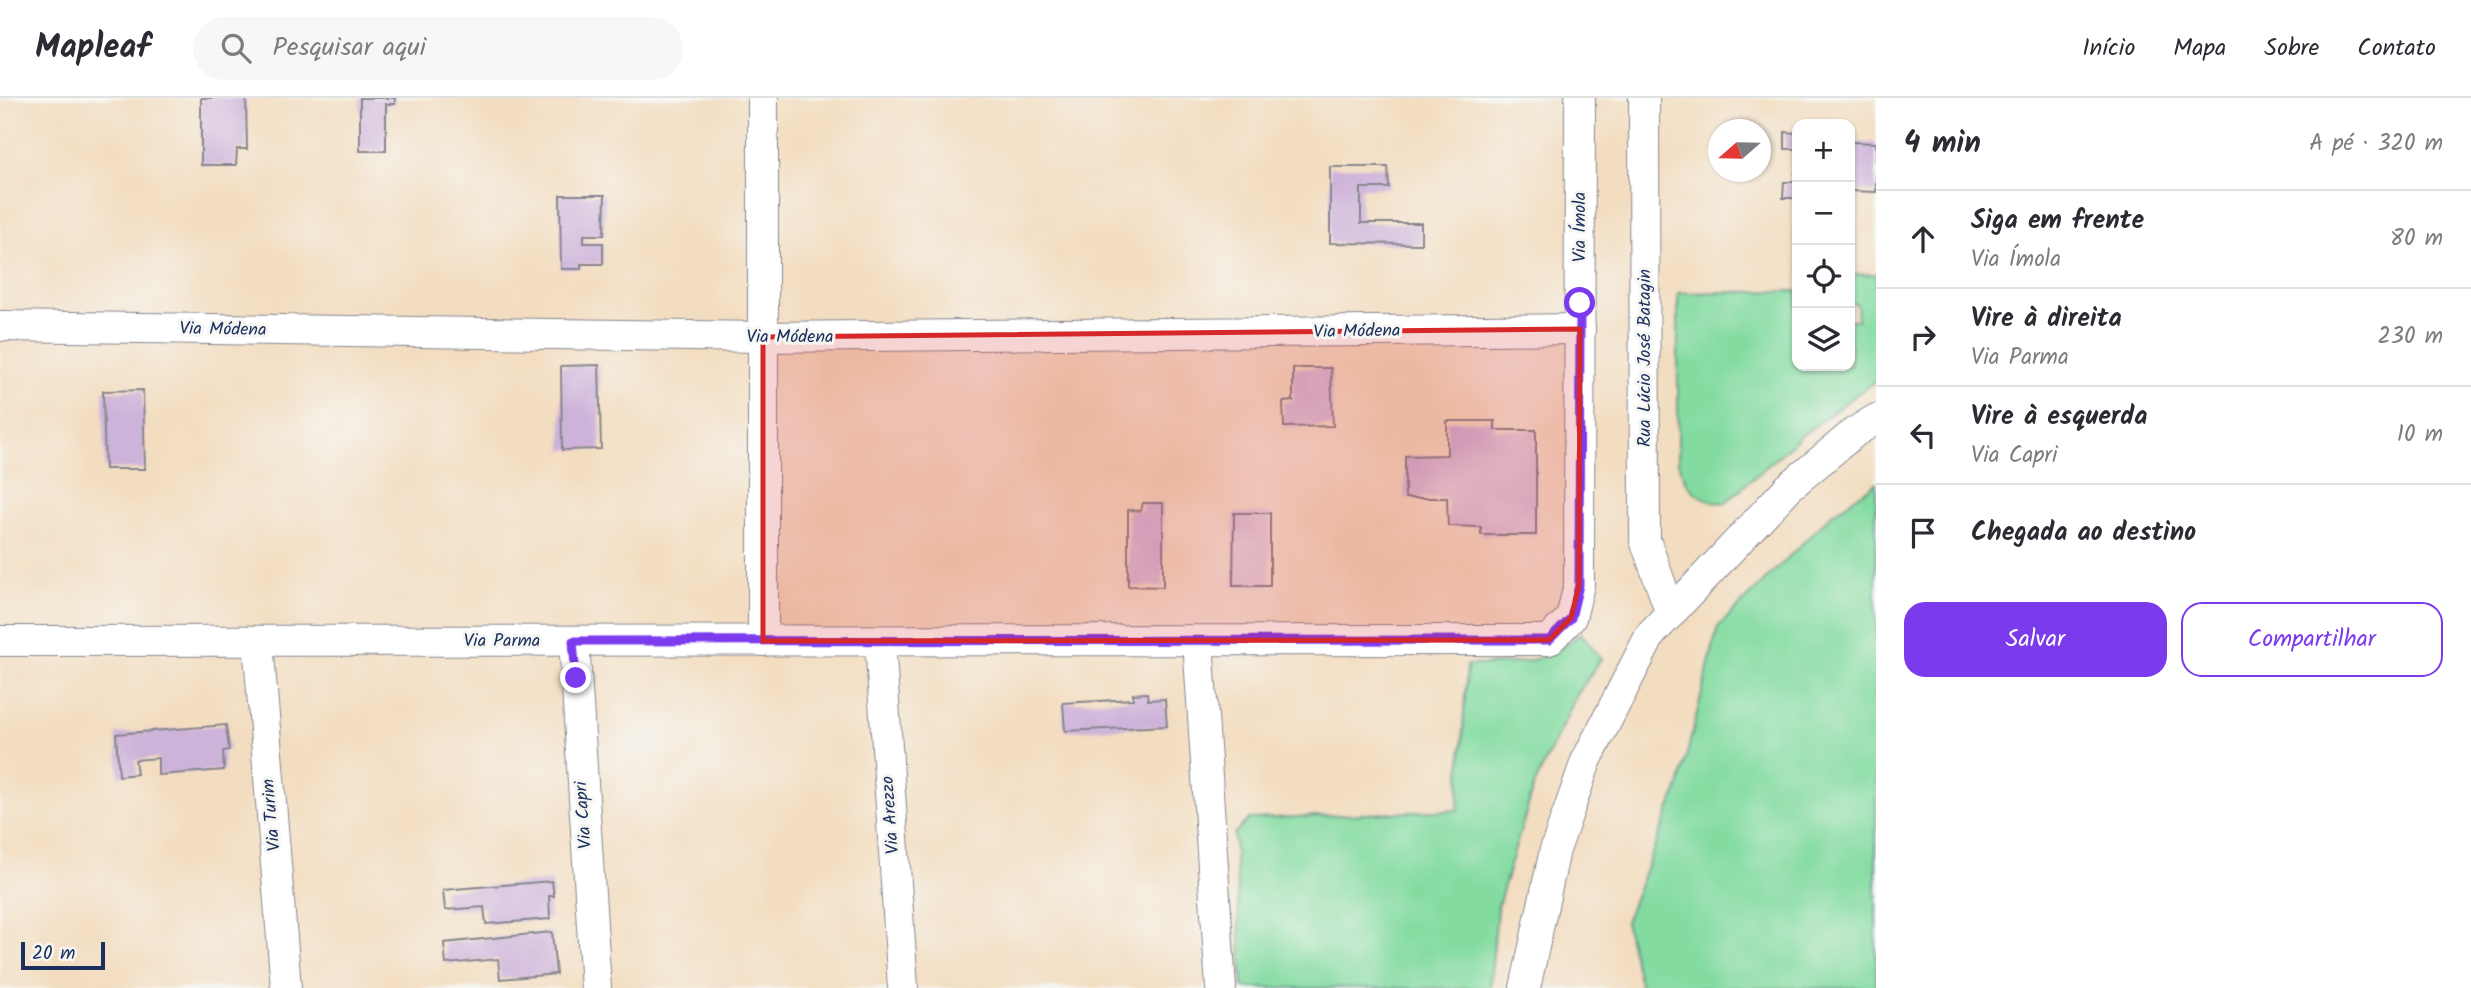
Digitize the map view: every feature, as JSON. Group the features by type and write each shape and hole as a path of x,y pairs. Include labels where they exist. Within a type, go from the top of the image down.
{"street":[{"path":"763,98 763,641"},
{"name":"Via Ímola","path":"1549,640 1571,618 1579,585 1580,98"},
{"name":"Rua Lúcio José Batagin","path":"1644,98 1645,540 1671,613"},
{"name":"Via Módena","path":"0,327 763,337 1580,329"},
{"path":"1525,988 1555,850 1586,761 1651,634 1789,487 1855,432 1876,419"},
{"path":"1198,640 1221,988"},
{"name":"Via Parma","path":"0,641 1549,640"},
{"name":"Via Capri","path":"573,641 596,988"},
{"name":"Via Arezzo","path":"880,641 903,988"},
{"name":"Via Turim","path":"258,642 286,988"}],"highlighted area":[{"path":"1580,329 1579,585 1571,618 1549,640 763,641 763,337"}],"green space":[{"path":"1876,274 1876,380 1802,435 1725,503 1700,496 1689,485 1678,462 1678,293 1792,291 1792,371 1855,371 1855,320 1858,320 1855,275"},
{"path":"1876,483 1876,988 1641,988 1625,922 1680,783 1718,627 1832,514"},
{"path":"1581,633 1601,658 1575,698 1534,786 1497,909 1490,988 1243,988 1234,834 1249,819 1458,810 1467,665 1514,663 1540,658 1567,644"}],"building":[{"path":"201,98 246,98 247,149 237,149 236,165 201,165"},
{"path":"360,98 395,98 395,104 386,104 386,151 360,151"},
{"path":"1785,132 1792,133 1792,149 1785,149"},
{"path":"1855,142 1876,143 1876,192 1855,191"},
{"path":"1330,167 1388,167 1389,188 1361,188 1361,223 1421,223 1421,244 1330,243"},
{"path":"1784,182 1792,182 1792,198 1783,198"},
{"path":"560,195 605,195 604,235 584,235 584,243 603,243 603,264 581,264 581,269 561,269"},
{"path":"599,365 601,449 562,450 561,366"},
{"path":"1293,368 1331,368 1333,426 1284,427 1283,402 1293,401"},
{"path":"143,390 145,469 105,469 103,391"},
{"path":"1447,421 1495,421 1495,430 1536,430 1536,535 1481,535 1481,527 1448,526 1447,498 1405,498 1405,456 1447,455"},
{"path":"1143,503 1163,503 1163,587 1128,586 1128,510 1141,511"},
{"path":"1234,513 1270,513 1270,586 1233,586"},
{"path":"1147,693 1148,700 1165,699 1167,726 1065,731 1063,703 1133,699 1133,694"},
{"path":"226,725 229,750 223,751 224,770 158,775 158,758 135,760 137,774 119,776 116,734"},
{"path":"552,881 554,896 549,896 550,919 486,924 484,907 445,910 443,890"},
{"path":"552,932 556,974 500,979 498,959 446,964 444,943"}],"route":[{"path":"576,678 573,641 1549,640 1571,618 1579,585 1580,303"}]}
